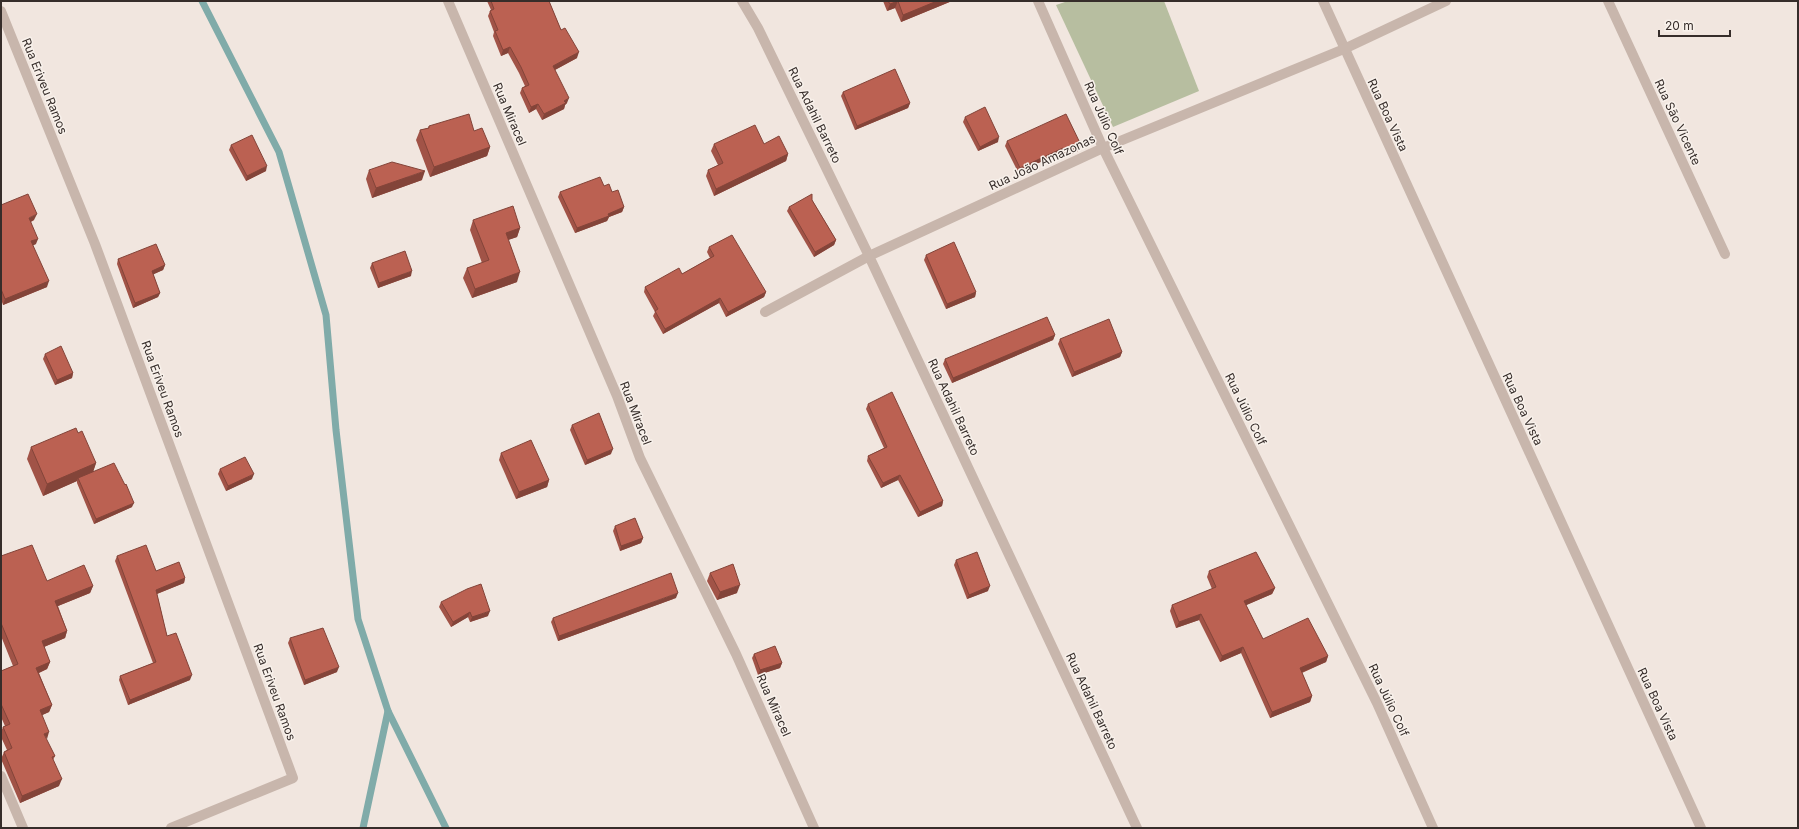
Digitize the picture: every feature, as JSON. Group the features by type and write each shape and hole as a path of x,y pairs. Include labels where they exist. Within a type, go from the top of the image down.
{"street":[{"name":"Rua Miracel","path":"448,1 617,396 640,458 733,648 814,828"},
{"name":"Rua Adahil Barreto","path":"742,1 758,28 869,256 1137,828"},
{"name":"Rua Júlio Colf","path":"1038,1 1103,148 1377,703 1433,828"},
{"name":"Rua Boa Vista","path":"1323,1 1701,828"},
{"name":"Rua João Amazonas","path":"764,312 869,256 1103,148 1344,49 1446,1"},
{"name":"Rua São Vicente","path":"1608,1 1725,254"},
{"name":"Rua Eriveu Ramos","path":"1,11 95,244 293,778 171,828"},
{"path":"1,776 23,828"}],"green space":[{"path":"1068,1 1164,1 1199,91 1113,127 1056,5"}],"building":[{"path":"491,1 549,1 561,30 565,28 579,52 553,66 569,98 564,101 566,103 544,114 538,104 531,107 522,88 529,85 521,67 510,47 503,50 495,31 498,30 490,11 494,9"},
{"path":"888,1 898,1 890,4"},
{"path":"898,1 937,1 903,15"},
{"path":"895,69 910,103 857,126 843,92"},
{"path":"985,107 999,137 980,147 965,117"},
{"path":"469,114 474,131 482,128 490,147 434,167 420,130"},
{"path":"1066,114 1081,145 1065,153 1063,148 1020,168 1007,141"},
{"path":"755,125 764,144 779,136 788,154 716,189 708,170 723,163 714,144"},
{"path":"252,135 267,166 247,176 231,145"},
{"path":"392,162 425,171 376,188 369,170"},
{"path":"600,177 604,186 609,184 612,192 618,190 624,207 608,214 609,216 577,228 560,192"},
{"path":"28,194 37,214 29,218 38,239 31,241 49,281 5,299 1,289 1,205"},
{"path":"812,194 812,200 836,240 815,252 789,207"},
{"path":"513,206 520,228 506,233 520,272 475,289 467,268 489,260 473,220"},
{"path":"732,235 766,292 728,312 720,298 665,329 655,311 658,309 645,287 679,268 682,274 714,256 709,247"},
{"path":"954,242 976,292 947,304 926,255"},
{"path":"156,244 165,265 152,271 160,293 135,303 118,259"},
{"path":"405,251 412,271 379,283 372,263"},
{"path":"1047,317 1055,335 953,378 945,359"},
{"path":"1109,319 1122,352 1074,372 1060,339"},
{"path":"61,346 73,373 57,380 45,354"},
{"path":"892,392 943,501 920,512 900,475 883,483 868,456 887,447 868,404"},
{"path":"599,413 613,449 587,460 572,425"},
{"path":"76,428 78,433 82,431 96,463 47,484 31,447"},
{"path":"531,440 549,480 519,492 501,453"},
{"path":"245,457 254,474 228,486 220,469"},
{"path":"114,463 125,485 126,484 134,503 96,519 78,478"},
{"path":"635,518 643,538 621,546 615,526"},
{"path":"32,545 47,581 84,565 93,586 55,601 67,631 42,641 50,662 36,668 52,705 40,710 49,732 44,734 55,756 52,757 62,779 22,796 4,752 12,748 3,727 10,724 1,704 1,671 18,664 1,623 1,556"},
{"path":"146,545 156,571 179,562 185,578 156,590 167,636 176,633 192,675 130,700 120,676 156,662 117,556"},
{"path":"977,552 990,586 969,595 956,560"},
{"path":"1256,552 1275,588 1244,601 1263,639 1308,618 1328,656 1300,668 1312,696 1272,712 1243,647 1222,656 1201,614 1179,622 1172,605 1216,587 1209,571"},
{"path":"733,564 740,585 720,592 710,573"},
{"path":"671,573 678,593 559,636 553,618"},
{"path":"481,584 490,611 472,617 470,612 453,622 441,602"},
{"path":"323,628 339,667 305,680 290,638"},
{"path":"775,646 782,663 760,670 754,654"}],"waterway":[{"path":"202,1 279,152 326,315 336,430 358,619 388,711 363,828"},
{"path":"388,711 446,828"}]}
